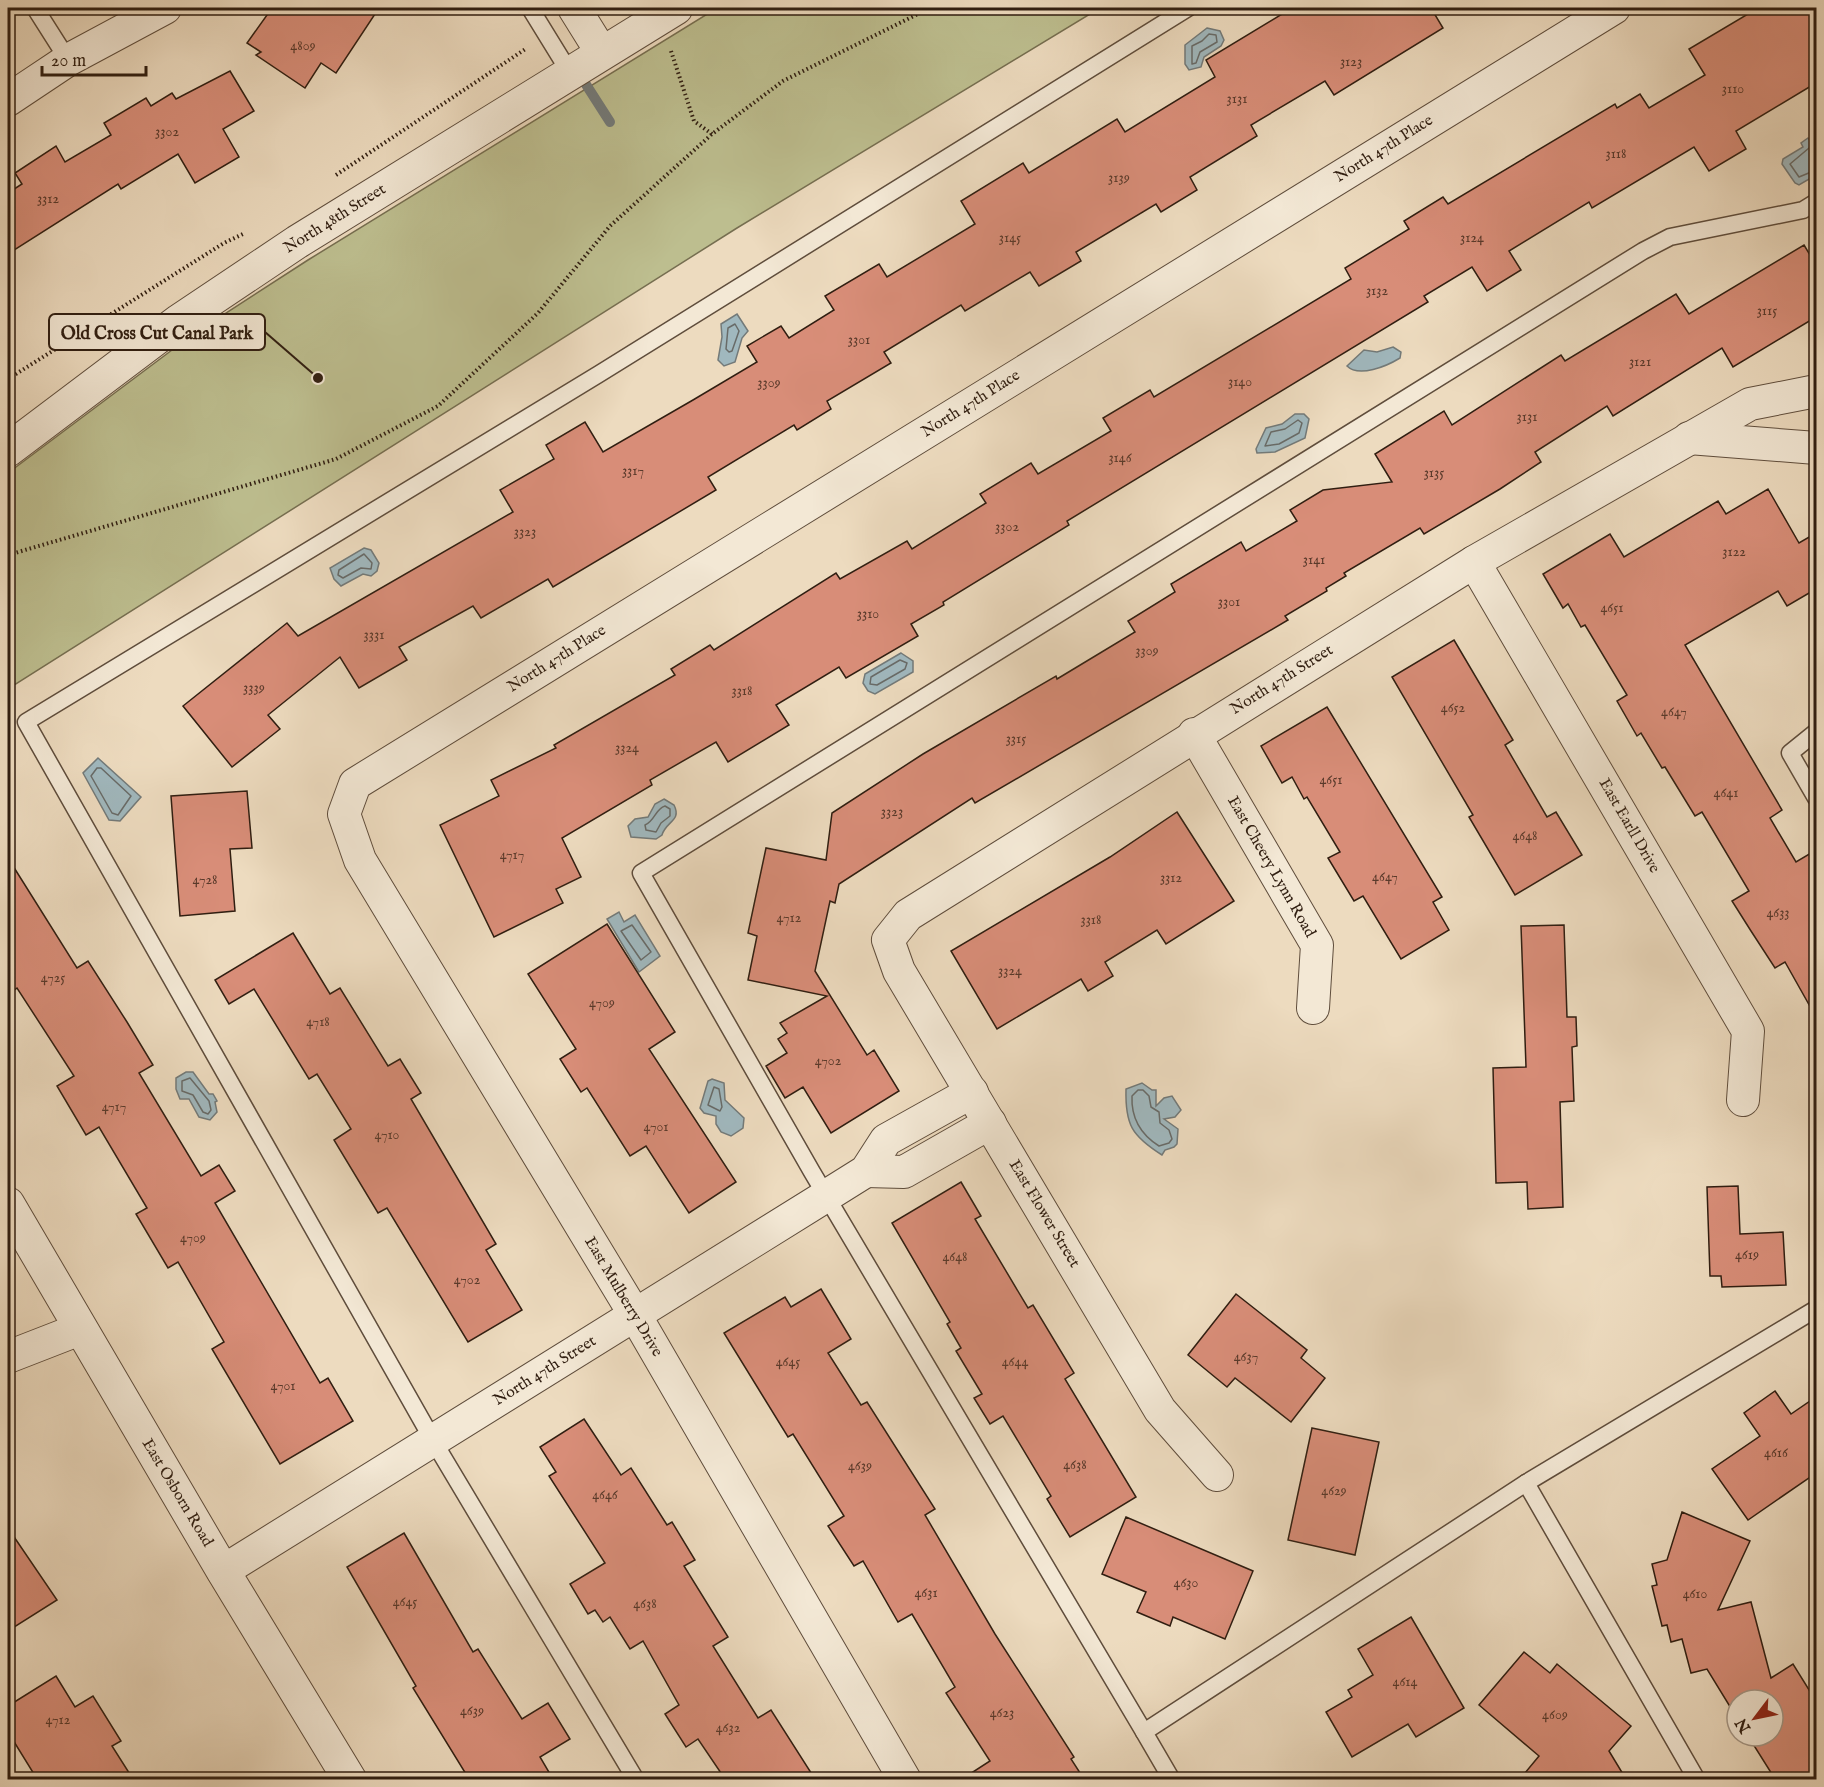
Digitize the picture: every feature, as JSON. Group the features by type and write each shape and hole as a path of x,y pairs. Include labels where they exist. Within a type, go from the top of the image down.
{"street":[{"path":"8,100 68,60 165,8"},
{"path":"574,8 602,53"},
{"name":"North 47th Place","path":"344,814 355,784 1614,8"},
{"name":"North 48th Street","path":"8,450 179,321 297,242 665,14"},
{"name":"North 47th Street","path":"888,940 908,915 1474,562 1750,404 1816,391"},
{"path":"1689,438 1816,448"},
{"name":"East Earll Drive","path":"1474,562 1748,1031 1743,1101"},
{"name":"East Cheery Lynn Road","path":"1194,735 1317,945 1313,1008"},
{"name":"East Mulberry Drive","path":"344,814 360,860 634,1315 905,1779"},
{"name":"East Flower Street","path":"888,940 899,971 1160,1410 1217,1475"},
{"name":"North 47th Street","path":"223,1571 434,1442 866,1171 886,1140 972,1092"},
{"path":"866,1171 904,1172 990,1123"},
{"name":"East Osborn Road","path":"8,1204 223,1571 350,1779"},
{"path":"8,1357 80,1329"}],"lane":[{"path":"35,8 68,60"},
{"path":"530,8 570,73"},
{"path":"636,1779 434,1442 26,722 598,374 1188,8"},
{"path":"1172,1779 826,1196 641,873 1643,251 1670,237 1803,210 1816,202"},
{"path":"1816,732 1790,753 1816,798"},
{"path":"1144,1732 1526,1483 1816,1309"},
{"path":"1526,1483 1697,1779"}],"path":[{"path":"8,555 336,459 438,406 538,313 610,226 712,134 783,81 930,8"},
{"path":"665,14 672,53 694,121 712,134"},
{"path":"328,183 344,168 547,35"},
{"path":"8,379 224,243 253,229"}],"green space":[{"path":"717,8 1100,8 737,228 8,689 8,473 192,335 308,260"}],"water":[{"path":"1207,28 1220,31 1224,40 1221,46 1204,57 1201,67 1189,70 1185,64 1185,45"},
{"path":"1808,138 1811,142 1816,139 1816,175 1799,185 1795,183 1782,164 1783,159 1803,147 1801,143"},
{"path":"737,314 748,331 742,338 735,362 724,366 718,360 722,337 721,324"},
{"path":"1393,347 1401,352 1400,358 1388,364 1366,371 1347,366 1364,350 1377,352"},
{"path":"1295,414 1304,414 1309,419 1305,438 1275,452 1257,453 1256,449 1266,428 1282,424"},
{"path":"364,548 371,550 379,563 377,571 371,576 363,574 341,586 334,579 330,568"},
{"path":"901,653 913,661 913,672 875,694 868,691 863,683 865,674"},
{"path":"98,758 141,797 120,821 109,820 83,773"},
{"path":"664,799 674,805 676,814 662,835 656,839 631,837 628,826 635,819 648,817 655,804"},
{"path":"619,912 624,922 635,915 660,956 639,972 607,919"},
{"path":"186,1072 193,1072 217,1101 215,1102 217,1112 210,1120 199,1117 189,1099 180,1099 176,1089 176,1078"},
{"path":"712,1079 724,1083 725,1100 744,1118 743,1128 731,1136 721,1132 716,1124 716,1116 704,1113 700,1108 708,1081"},
{"path":"1142,1083 1156,1090 1156,1106 1164,1098 1172,1096 1181,1110 1175,1117 1164,1119 1178,1129 1177,1144 1165,1150 1162,1155 1137,1135 1129,1121 1126,1089"}],"building":[{"path":"272,8 379,8 336,73 321,63 305,88 256,55 261,52 247,43"},
{"path":"1292,8 1431,8 1443,28 1334,95 1325,81 1251,125 1257,136 1190,177 1197,190 1161,212 1156,204 1076,252 1081,261 1039,286 1030,272 965,311 961,305 884,352 891,363 827,401 831,409 797,430 794,425 708,477 716,490 553,587 548,579 481,618 473,606 399,647 407,660 359,688 340,657 268,715 280,729 232,767 183,706 287,623 298,636 513,512 500,490 554,459 546,445 585,422 603,452 693,400 757,362 747,346 781,326 789,338 834,310 825,296 879,264 887,277 975,224 961,201 1023,163 1029,173 1117,119 1125,132 1215,77 1206,60"},
{"path":"1758,8 1816,8 1816,83 1736,131 1746,149 1709,171 1694,147 1592,208 1589,202 1509,251 1521,270 1487,291 1472,267 1424,296 1428,302 1067,521 1069,525 943,602 944,605 911,624 918,636 846,678 839,667 776,705 789,725 728,762 716,742 650,780 652,785 562,838 581,877 556,889 563,903 494,937 440,825 499,796 491,780 556,748 554,745 675,675 671,669 710,645 714,650 836,573 840,579 907,541 912,549 986,503 980,494 1031,463 1038,474 1111,431 1103,418 1150,390 1154,397 1351,279 1345,268 1409,229 1404,221 1443,197 1448,204 1615,104 1617,108 1640,94 1649,108 1705,75 1689,49"},
{"path":"230,71 254,111 223,129 239,157 195,183 178,154 121,189 118,184 8,254 8,193 22,184 15,173 56,146 65,162 111,135 104,123 146,98 151,106 172,93 176,99"},
{"path":"1804,245 1816,265 1816,317 1733,367 1722,348 1613,416 1607,406 1535,452 1541,462 1500,489 1424,534 1420,528 1344,573 1346,576 1326,588 1327,591 1285,616 1288,620 975,803 972,798 839,884 835,903 830,901 815,971 867,1055 874,1050 899,1091 831,1133 803,1087 785,1098 766,1066 787,1053 778,1039 787,1033 780,1023 827,996 748,980 757,936 748,933 766,848 826,860 832,813 923,754 1056,676 1057,679 1135,632 1128,621 1175,592 1171,584 1241,542 1246,551 1297,521 1290,510 1323,490 1392,482 1375,454 1444,411 1452,425 1561,355 1565,361 1676,294 1689,314"},
{"path":"1768,489 1799,543 1816,533 1816,589 1787,606 1778,591 1685,645 1782,810 1770,818 1796,862 1816,850 1816,1017 1785,962 1775,968 1732,901 1749,891 1702,812 1695,816 1641,733 1637,736 1617,701 1627,695 1585,625 1581,627 1568,604 1563,608 1543,574 1610,534 1624,557 1718,501 1726,514"},
{"path":"1454,640 1513,740 1505,745 1547,817 1556,812 1582,855 1515,895 1469,817 1473,815 1392,677"},
{"path":"1327,707 1442,897 1433,902 1449,930 1401,959 1363,896 1354,901 1328,858 1340,852 1307,797 1304,799 1292,777 1282,783 1261,746"},
{"path":"247,791 252,848 230,849 235,911 180,916 171,796"},
{"path":"1177,812 1234,901 1166,944 1157,930 1105,962 1113,976 1088,991 1081,979 997,1029 951,951 1110,857"},
{"path":"8,858 77,968 88,961 127,1022 153,1065 139,1073 201,1176 219,1165 235,1191 215,1203 320,1383 328,1378 353,1421 280,1464 212,1349 224,1342 178,1262 168,1268 136,1214 147,1208 99,1127 86,1135 57,1086 74,1076 17,988 8,995"},
{"path":"607,924 675,1032 649,1049 736,1182 689,1213 646,1146 630,1156 587,1088 581,1092 560,1059 576,1049 528,974"},
{"path":"1564,925 1567,1017 1576,1017 1577,1046 1572,1047 1574,1101 1560,1102 1563,1207 1528,1209 1527,1182 1496,1183 1493,1068 1526,1067 1521,926"},
{"path":"293,933 330,994 340,988 388,1066 400,1059 421,1093 411,1099 496,1244 486,1250 522,1310 468,1342 387,1208 378,1213 334,1140 351,1129 317,1074 309,1079 254,989 229,1004 215,980"},
{"path":"961,1182 981,1216 975,1219 1028,1308 1033,1305 1074,1373 1065,1379 1136,1497 1070,1537 1047,1499 1051,1496 1003,1416 990,1424 974,1398 982,1394 956,1351 961,1348 947,1324 950,1322 892,1223"},
{"path":"1738,1186 1740,1234 1783,1232 1786,1285 1722,1287 1721,1276 1710,1276 1707,1187"},
{"path":"821,1289 851,1339 828,1353 861,1405 867,1402 935,1509 925,1515 995,1634 1074,1757 1071,1759 1084,1779 962,1779 990,1761 946,1693 955,1687 912,1614 898,1622 863,1561 854,1566 828,1526 844,1516 793,1434 788,1437 724,1333 785,1297 791,1307"},
{"path":"1236,1294 1307,1350 1301,1358 1325,1378 1291,1422 1235,1378 1227,1387 1188,1355"},
{"path":"1775,1391 1791,1414 1816,1397 1816,1473 1748,1520 1712,1469 1760,1436 1744,1413"},
{"path":"584,1419 621,1475 631,1468 667,1525 672,1522 695,1560 684,1566 728,1637 713,1646 758,1718 771,1710 815,1779 725,1779 698,1739 686,1747 665,1714 679,1705 643,1641 630,1649 610,1617 603,1622 595,1610 588,1614 570,1584 605,1563 549,1476 556,1472 540,1447"},
{"path":"1312,1428 1379,1442 1355,1555 1288,1540"},
{"path":"1682,1512 1750,1541 1718,1610 1751,1602 1771,1678 1793,1664 1816,1701 1816,1779 1775,1779 1756,1748 1785,1748 1785,1688 1725,1688 1725,1698 1707,1669 1691,1673 1682,1639 1671,1642 1667,1625 1662,1626 1652,1586 1657,1585 1652,1564 1667,1560"},
{"path":"1126,1517 1253,1571 1225,1639 1173,1617 1170,1626 1137,1612 1146,1592 1102,1574"},
{"path":"8,1528 57,1600 8,1631"},
{"path":"404,1533 473,1652 478,1649 522,1719 548,1703 570,1739 540,1757 553,1779 469,1779 413,1688 416,1686 347,1567"},
{"path":"1411,1617 1464,1708 1416,1737 1408,1724 1352,1757 1326,1712 1352,1697 1348,1690 1373,1675 1358,1649"},
{"path":"1524,1652 1550,1673 1557,1664 1631,1726 1609,1751 1626,1779 1520,1779 1539,1756 1479,1705"},
{"path":"56,1676 75,1707 93,1696 121,1741 112,1746 133,1779 37,1779 8,1732 8,1706"}],"waterway":[{"path":"578,72 610,122"}],"place":[{"name":"Old Cross Cut Canal Park","path":"318,378"}]}
